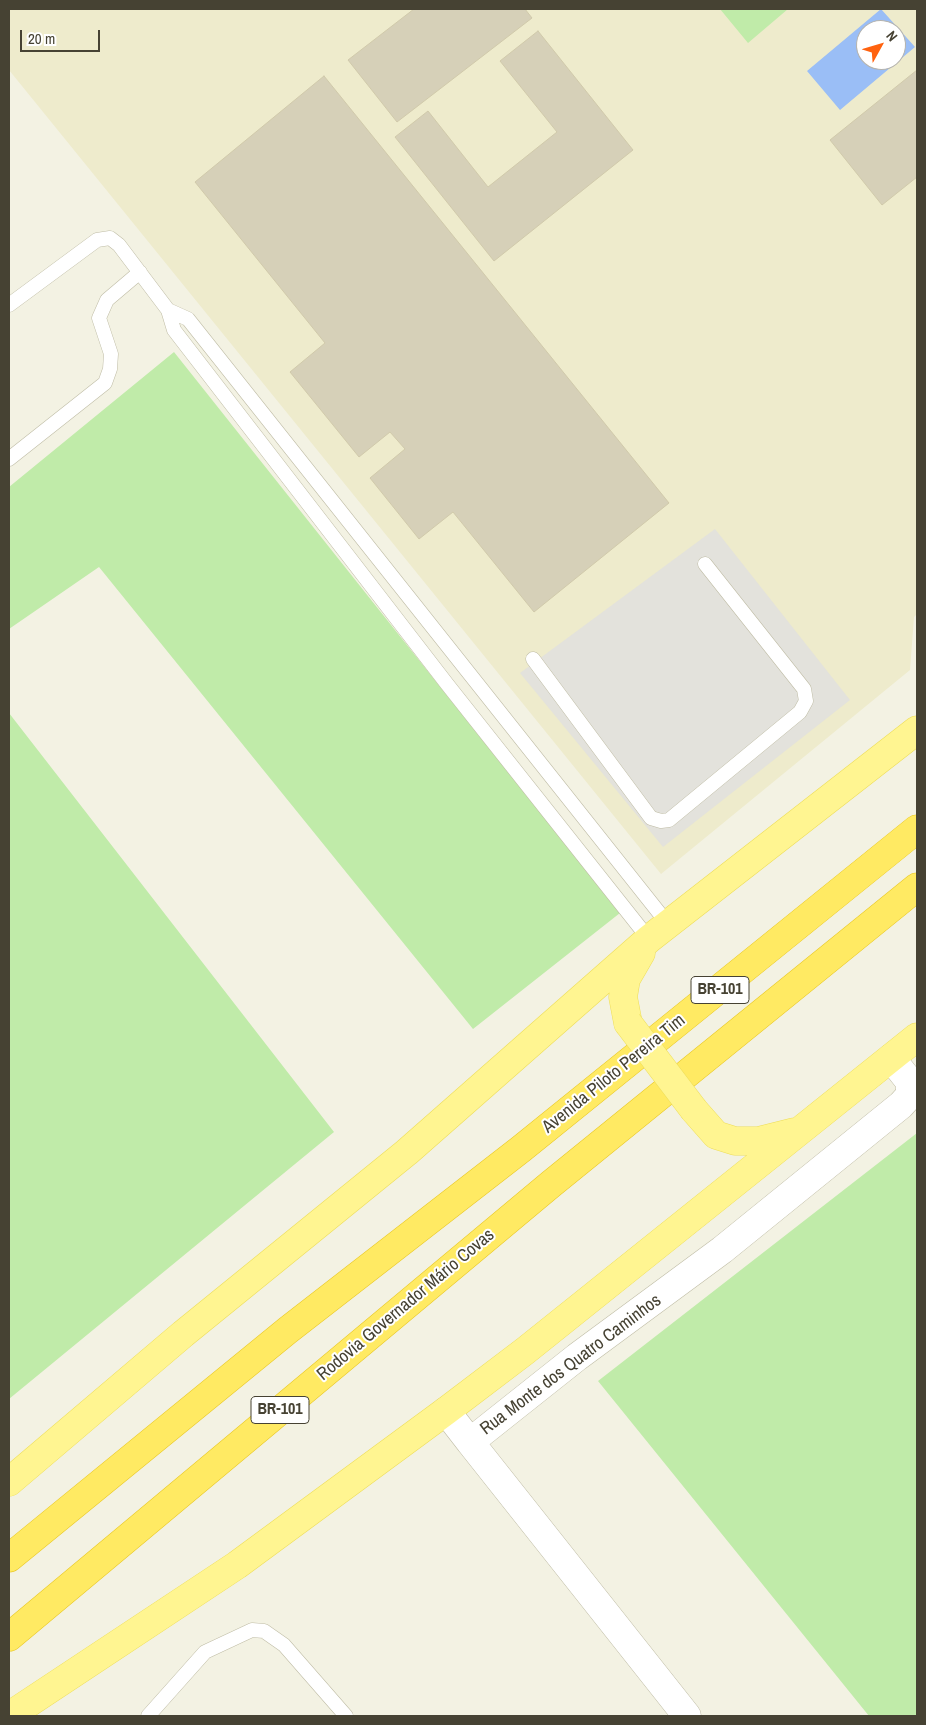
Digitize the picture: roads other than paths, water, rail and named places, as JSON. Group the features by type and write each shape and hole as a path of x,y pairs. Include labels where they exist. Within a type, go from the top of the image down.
{"highway":[{"name":"Avenida Piloto Pereira Tim","path":"9,1558 288,1330 521,1149 917,829"},
{"name":"Rodovia Governador Mário Covas","path":"9,1636 551,1184 917,887"}],"main road":[{"path":"9,1482 183,1334 407,1152 658,932 917,730"},
{"path":"658,932 626,979 623,997 628,1023 694,1110 716,1135 735,1141 758,1141 802,1130"},
{"path":"23,1712 237,1565 525,1352 917,1037"}],"street":[{"name":"Rua Monte dos Quatro Caminhos","path":"687,1716 470,1442 577,1357 722,1250 901,1105 910,1095 910,1082 891,1058"},
{"path":"446,1411 470,1442"}],"lane":[{"path":"9,305 97,240 110,238 119,245 168,310 174,330 447,684 658,932"},
{"path":"9,459 105,383 110,370 111,354 100,318 107,300 140,272"},
{"path":"168,310 188,319 465,669 658,932"},
{"path":"533,659 651,818 661,821 669,820 800,712 806,701 804,689 705,564"},
{"path":"447,684 465,669"},
{"path":"148,1716 205,1652 252,1630 264,1631 284,1645 346,1716"}],"water":[{"path":"881,9 891,20 868,20"},
{"path":"856,30 856,70 888,70 840,110 807,71"},
{"path":"906,37 915,47 906,55"}]}
